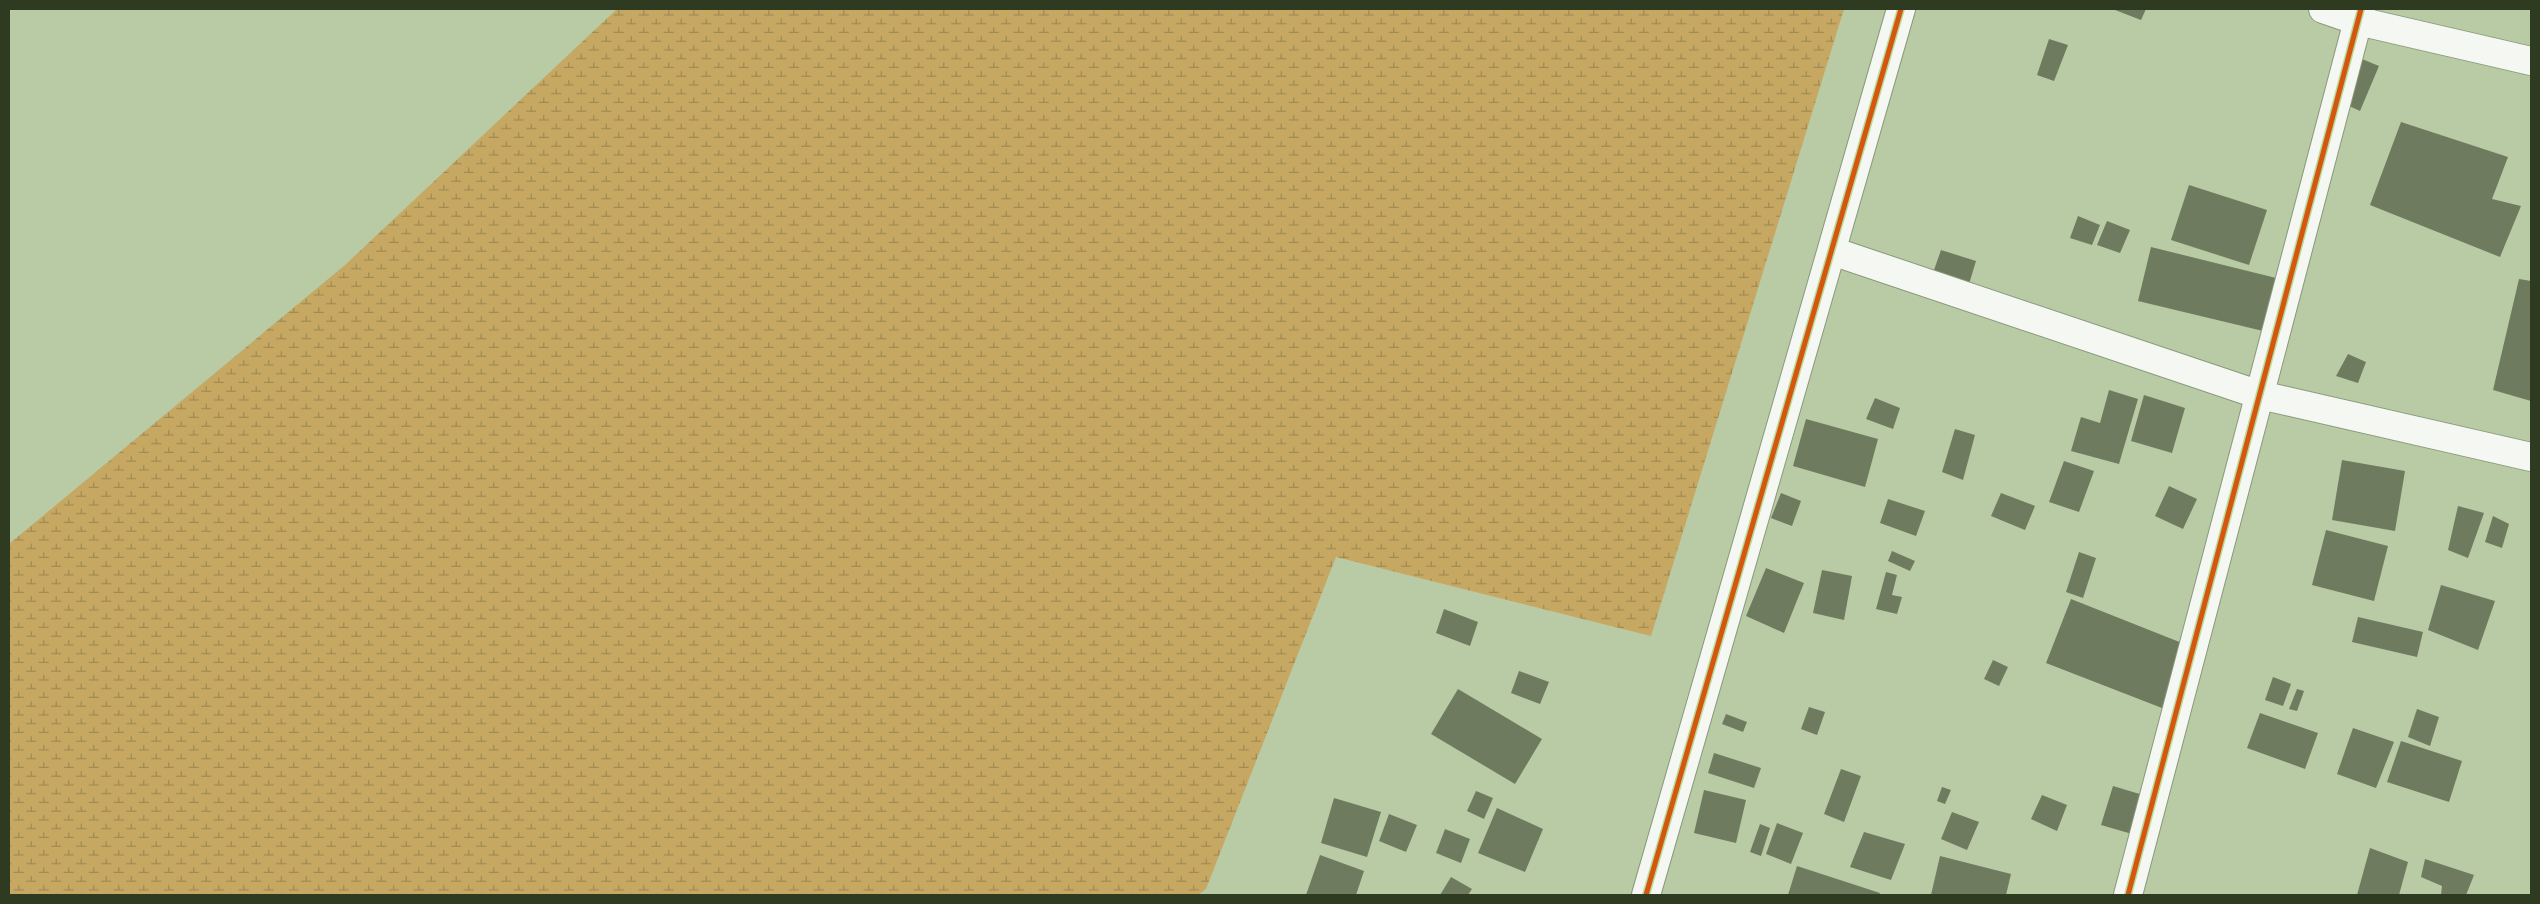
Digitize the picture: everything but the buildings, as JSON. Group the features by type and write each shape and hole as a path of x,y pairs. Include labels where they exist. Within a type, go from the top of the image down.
{"street":[{"path":"1646,895 1901,9"},
{"path":"2323,9 2360,15 2531,61"},
{"path":"2128,895 2360,15"},
{"path":"1832,251 2260,396 2531,457"}],"green space":[{"path":"617,9 1844,9 1651,636 1336,557 1206,889 1198,895 9,895 9,544 345,265"}],"cycle path":[{"path":"1646,895 1901,9"},
{"path":"2128,895 2361,9"}]}
